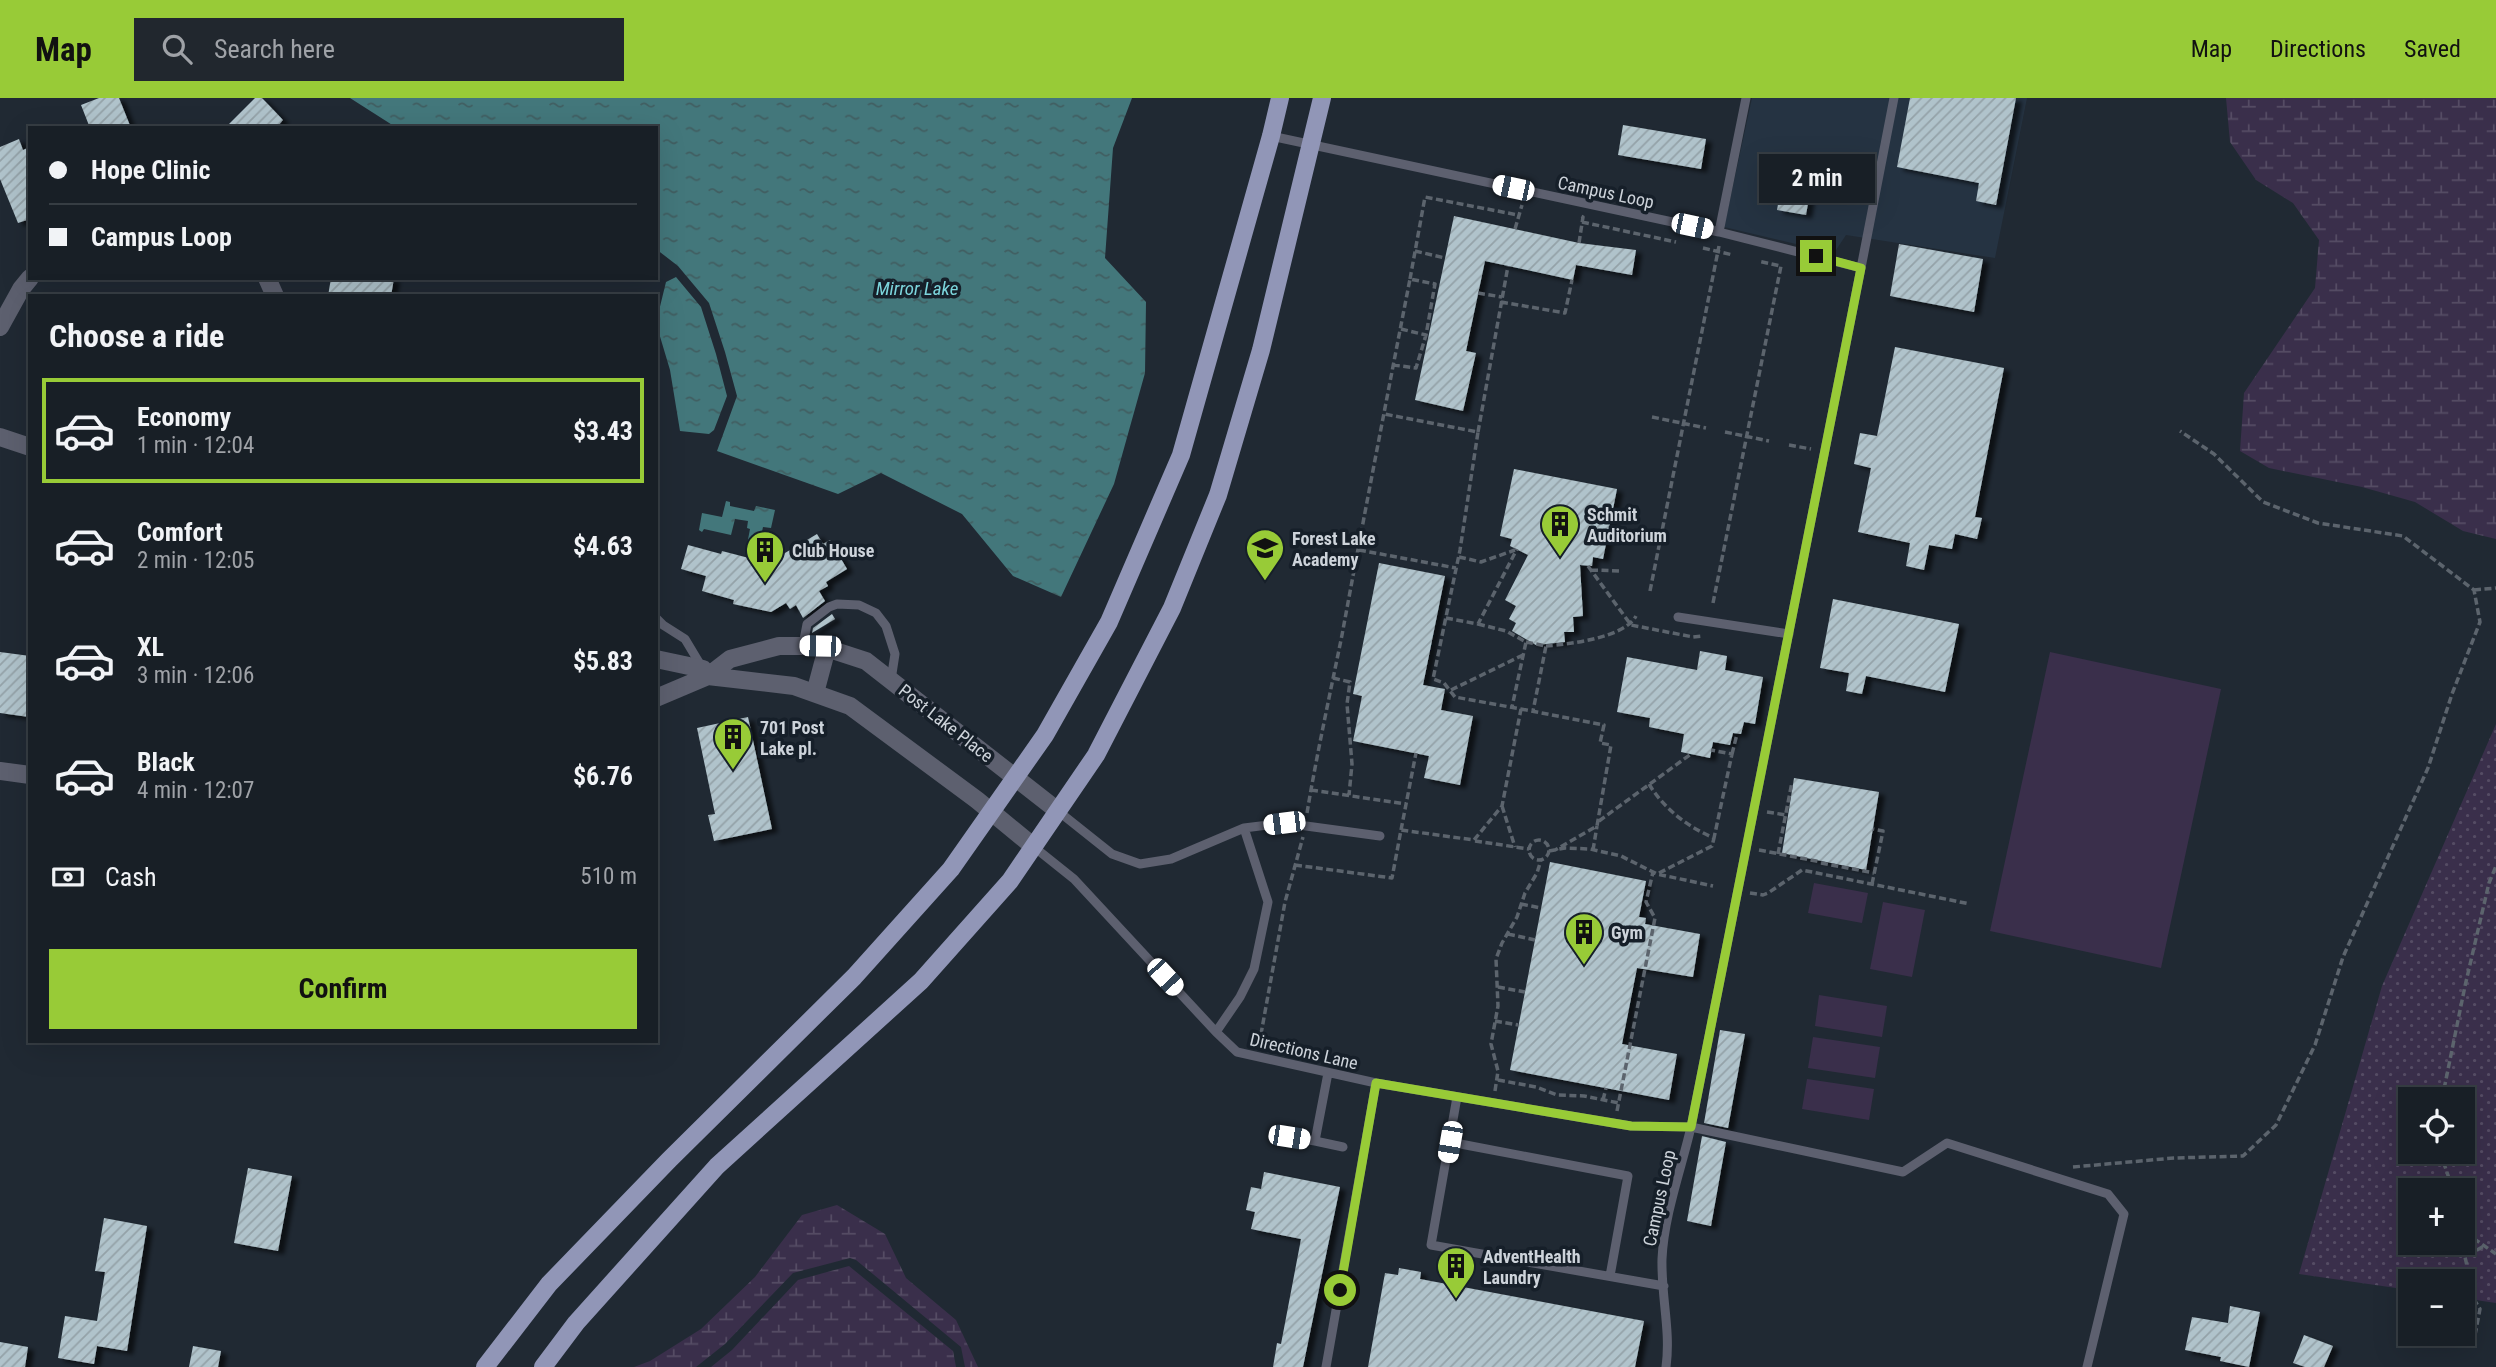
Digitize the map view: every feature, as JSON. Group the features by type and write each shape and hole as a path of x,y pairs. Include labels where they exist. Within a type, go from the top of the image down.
{"main road":[{"path":"485,1367 548,1283 872,957 951,869 1045,735 1109,622 1181,455 1280,98"},
{"path":"543,1367 576,1323 717,1166 921,981 1010,881 1096,755 1172,608 1217,495 1261,350 1322,98"}],"street":[{"path":"0,327 28,280"},
{"path":"0,437 28,446"},
{"name":"Post Lake Place","path":"658,697 730,659 779,646 827,648 866,661 1058,811"},
{"path":"815,693 827,648"},
{"name":"Post Lake Place","path":"658,660 705,673 794,686 850,706 991,811 1034,847"},
{"path":"0,771 28,775"}],"lane":[{"path":"1719,232 1746,98"},
{"path":"1861,268 1894,98"},
{"name":"Campus Loop","path":"1271,136 1719,232 1861,268 1691,1127 1664,1237 1662,1261 1669,1343 1666,1367"},
{"path":"803,645 807,624 828,607 837,604 859,605 876,613 886,626 895,654 891,680"},
{"path":"1678,617 1789,634"},
{"path":"658,620 685,639 705,673"},
{"path":"1058,811 1112,854 1140,864 1171,859 1244,828 1284,823 1380,836"},
{"path":"1216,1032 1240,997 1254,969 1268,902 1244,828"},
{"name":"Directions Lane","path":"1034,847 1074,879 1237,1052 1376,1083 1631,1126 1691,1127 1903,1172 1947,1143 2035,1171"},
{"path":"1315,1141 1328,1073"},
{"path":"1326,1367 1376,1083"},
{"path":"1457,1097 1431,1245 1664,1286"},
{"path":"1289,1137 1343,1147"},
{"path":"1450,1142 1628,1176 1610,1276"},
{"path":"2035,1171 2108,1194 2124,1214 2087,1367"}],"path":[{"path":"1307,813 1425,197 1518,215"},
{"path":"1515,229 1520,204 1533,207"},
{"path":"1571,214 1583,217 1579,243"},
{"path":"1582,222 1676,242"},
{"path":"1650,591 1718,252 1719,232"},
{"path":"1703,248 1733,255"},
{"path":"1415,251 1445,258"},
{"path":"1713,603 1781,266 1758,261"},
{"path":"1508,266 1478,432 1459,558 1433,679 1444,683 1455,698 1604,726 1600,743 1611,745 1592,850"},
{"path":"1394,365 1416,369 1426,335 1435,284 1410,279"},
{"path":"1478,293 1565,313 1572,280"},
{"path":"1401,329 1426,335"},
{"path":"1384,414 1478,432"},
{"path":"1652,417 1706,428"},
{"path":"2035,1171 2174,1158 2243,1156 2276,1125 2315,1045 2343,957 2428,768 2452,694 2480,622 2474,590 2403,536 2318,523 2263,502 2214,454 2180,431"},
{"path":"1725,432 1769,441"},
{"path":"1789,445 1825,452"},
{"path":"1459,558 1480,562 1517,549 1478,624"},
{"path":"1358,550 1456,568"},
{"path":"1620,571 1589,568 1631,625"},
{"path":"2474,590 2496,588"},
{"path":"1631,625 1636,616"},
{"path":"1446,618 1506,631 1526,642 1546,646 1580,643 1631,625 1693,636 1709,635"},
{"path":"1512,707 1526,642"},
{"path":"1533,711 1546,646"},
{"path":"1451,690 1523,655"},
{"path":"1333,678 1350,682 1347,704 1352,750 1349,795"},
{"path":"1474,841 1502,806 1521,709"},
{"path":"1615,1123 1656,918 1646,902 1655,873 1712,846 1737,734"},
{"path":"1712,750 1732,754"},
{"path":"1295,865 1392,878 1416,753"},
{"path":"1555,850 1597,824 1690,754"},
{"path":"1778,854 1792,782"},
{"path":"1649,784 1666,806 1696,830 1714,838"},
{"path":"1311,790 1406,804"},
{"path":"1502,806 1515,847"},
{"path":"1754,810 1786,816"},
{"path":"1872,884 1883,831 1873,829"},
{"path":"1401,830 1529,849"},
{"path":"1258,1047 1284,902 1303,836"},
{"path":"1493,1103 1497,1080 1496,1061 1491,1044 1498,987 1496,959 1541,860 1549,851 1547,844 1541,840 1534,841 1529,849"},
{"path":"1746,848 1874,873"},
{"path":"1529,849 1532,858 1541,860"},
{"path":"1549,851 1592,850 1621,856 1655,873 1713,886"},
{"path":"1810,871 1811,861"},
{"path":"2444,1087 2489,883 2496,866"},
{"path":"1849,879 1852,869"},
{"path":"1748,892 1763,895 1797,873 1810,871 1970,904"},
{"path":"1521,904 1541,908"},
{"path":"1508,934 1535,940"},
{"path":"1498,987 1525,992"},
{"path":"1495,1021 1518,1026"},
{"path":"1497,1080 1536,1087 1557,1095 1584,1096 1619,1103"},
{"path":"1603,1100 1605,1088"},
{"path":"2475,1240 2496,1254"},
{"path":"2468,1269 2465,1256 2484,1246"},
{"path":"2475,1301 2480,1309 2475,1335"}],"shaded area":[{"path":"1752,98 2027,98 1995,258 1846,235 1834,253 1724,227"}],"green space":[{"path":"2226,98 2496,98 2496,539 2463,531 2415,502 2362,487 2269,468 2240,451 2244,393 2315,288 2319,240 2293,203 2256,180 2230,142"},
{"path":"2050,652 2221,689 2161,968 1990,931"},
{"path":"2496,724 2496,1303 2475,1300 2475,1269 2398,1269 2398,1288 2299,1274 2382,986"},
{"path":"1814,883 1868,893 1862,923 1808,913"},
{"path":"1883,902 1925,910 1912,977 1870,969"},
{"path":"1819,995 1887,1006 1882,1037 1815,1026"},
{"path":"1813,1037 1880,1047 1875,1078 1808,1068"},
{"path":"1807,1079 1874,1089 1869,1120 1802,1109"},
{"path":"837,1205 885,1234 906,1278 956,1320 978,1367 965,1367 961,1347 856,1260 850,1258 793,1273 725,1344 696,1367 634,1367 650,1361 701,1329 755,1277 802,1215"},
{"path":"849,1266 953,1351 956,1367 711,1367 732,1350 798,1280"}],"water":[{"name":"Mirror Lake","path":"350,98 1132,98 1113,148 1105,258 1146,302 1145,373 1114,484 1061,597 1013,576 962,514 881,473 838,494 717,451 737,396 709,303 678,266 658,251 658,126 394,126"},
{"path":"676,277 701,307 716,354 727,396 714,430 709,434 680,431 670,370 658,330 658,315 666,282"},
{"path":"726,501 730,502 730,506 754,511 756,506 775,510 771,528 763,527 761,536 774,539 771,554 760,552 761,548 747,545 750,529 747,528 748,521 735,519 731,535 699,530 702,513 722,517"}],"building":[{"path":"99,98 119,98 130,126 89,126 81,105"},
{"path":"255,98 262,98 283,120 278,126 227,126"},
{"path":"1910,98 2016,98 1996,205 1976,201 1979,183 1897,167"},
{"path":"1623,125 1706,139 1701,169 1618,155"},
{"path":"19,139 23,150 28,148 28,220 18,223 0,179 0,147"},
{"path":"1783,175 1812,180 1806,215 1777,210"},
{"path":"1454,216 1579,243 1636,250 1632,275 1576,265 1573,280 1485,261 1466,351 1476,353 1463,411 1415,400"},
{"path":"1899,244 1983,259 1974,312 1890,296"},
{"path":"331,280 394,280 391,294 328,294"},
{"path":"1895,347 2004,368 1975,517 1982,518 1977,539 1955,534 1952,549 1929,545 1924,570 1906,566 1910,543 1858,532 1871,468 1854,464 1860,433 1877,436"},
{"name":"Schmit Auditorium","path":"1514,469 1617,489 1603,559 1593,557 1592,566 1580,565 1583,616 1573,617 1574,632 1564,632 1565,642 1536,645 1512,631 1516,623 1509,619 1516,606 1505,600 1528,555 1510,546 1512,539 1500,536"},
{"name":"Club House","path":"817,534 823,544 830,540 847,569 826,582 828,586 819,591 825,601 803,618 796,605 790,609 786,603 771,612 733,604 734,600 702,591 706,576 681,569 688,545 768,563"},
{"path":"1379,563 1445,576 1423,685 1445,689 1441,710 1473,716 1460,785 1424,778 1429,756 1353,741 1362,696 1353,694"},
{"path":"1833,599 1959,624 1945,692 1866,676 1862,694 1846,691 1849,673 1820,668"},
{"path":"832,614 835,619 812,633 813,628"},
{"path":"1700,651 1727,656 1725,670 1763,677 1755,724 1744,722 1741,734 1733,733 1730,745 1713,742 1710,758 1681,752 1684,734 1649,727 1650,718 1617,712 1627,657 1697,670"},
{"path":"0,652 28,656 28,717 0,713"},
{"name":"701 Post Lake pl.","path":"748,717 772,829 714,841 708,815 715,814 697,728"},
{"path":"1794,778 1879,792 1866,870 1782,853"},
{"name":"Gym","path":"1550,862 1646,881 1639,917 1646,918 1645,924 1700,934 1693,977 1637,968 1622,1044 1677,1054 1669,1100 1510,1070"},
{"path":"1720,1030 1745,1034 1728,1128 1704,1123"},
{"path":"1702,1136 1726,1142 1711,1226 1687,1221"},
{"path":"248,1168 292,1176 278,1251 234,1243"},
{"path":"1264,1172 1340,1187 1303,1367 1273,1367 1277,1343 1281,1344 1301,1239 1251,1229 1255,1212 1246,1210 1251,1187 1261,1189"},
{"path":"104,1218 147,1226 127,1351 97,1346 94,1364 58,1358 65,1316 97,1321 105,1272 95,1271"},
{"name":"AdventHealth Laundry","path":"1399,1268 1421,1272 1420,1279 1644,1321 1635,1367 1368,1367 1385,1273 1398,1275"},
{"path":"2230,1306 2260,1312 2249,1367 2220,1361 2221,1357 2185,1350 2192,1317 2228,1323"},
{"path":"2304,1335 2333,1346 2324,1367 2305,1367 2293,1363"},
{"path":"0,1342 28,1347 25,1367 0,1367"},
{"path":"193,1346 221,1351 218,1367 189,1367"}],"place":[{"name":"Schmit Auditorium","path":"1560,558"},
{"name":"Forest Lake Academy","path":"1265,582"},
{"name":"Club House","path":"765,584"},
{"name":"701 Post Lake pl.","path":"733,771"},
{"name":"Gym","path":"1584,966"},
{"name":"AdventHealth Laundry","path":"1456,1300"}],"route":[{"path":"1340,1290 1376,1083 1631,1126 1691,1127 1861,268 1816,256"}]}
